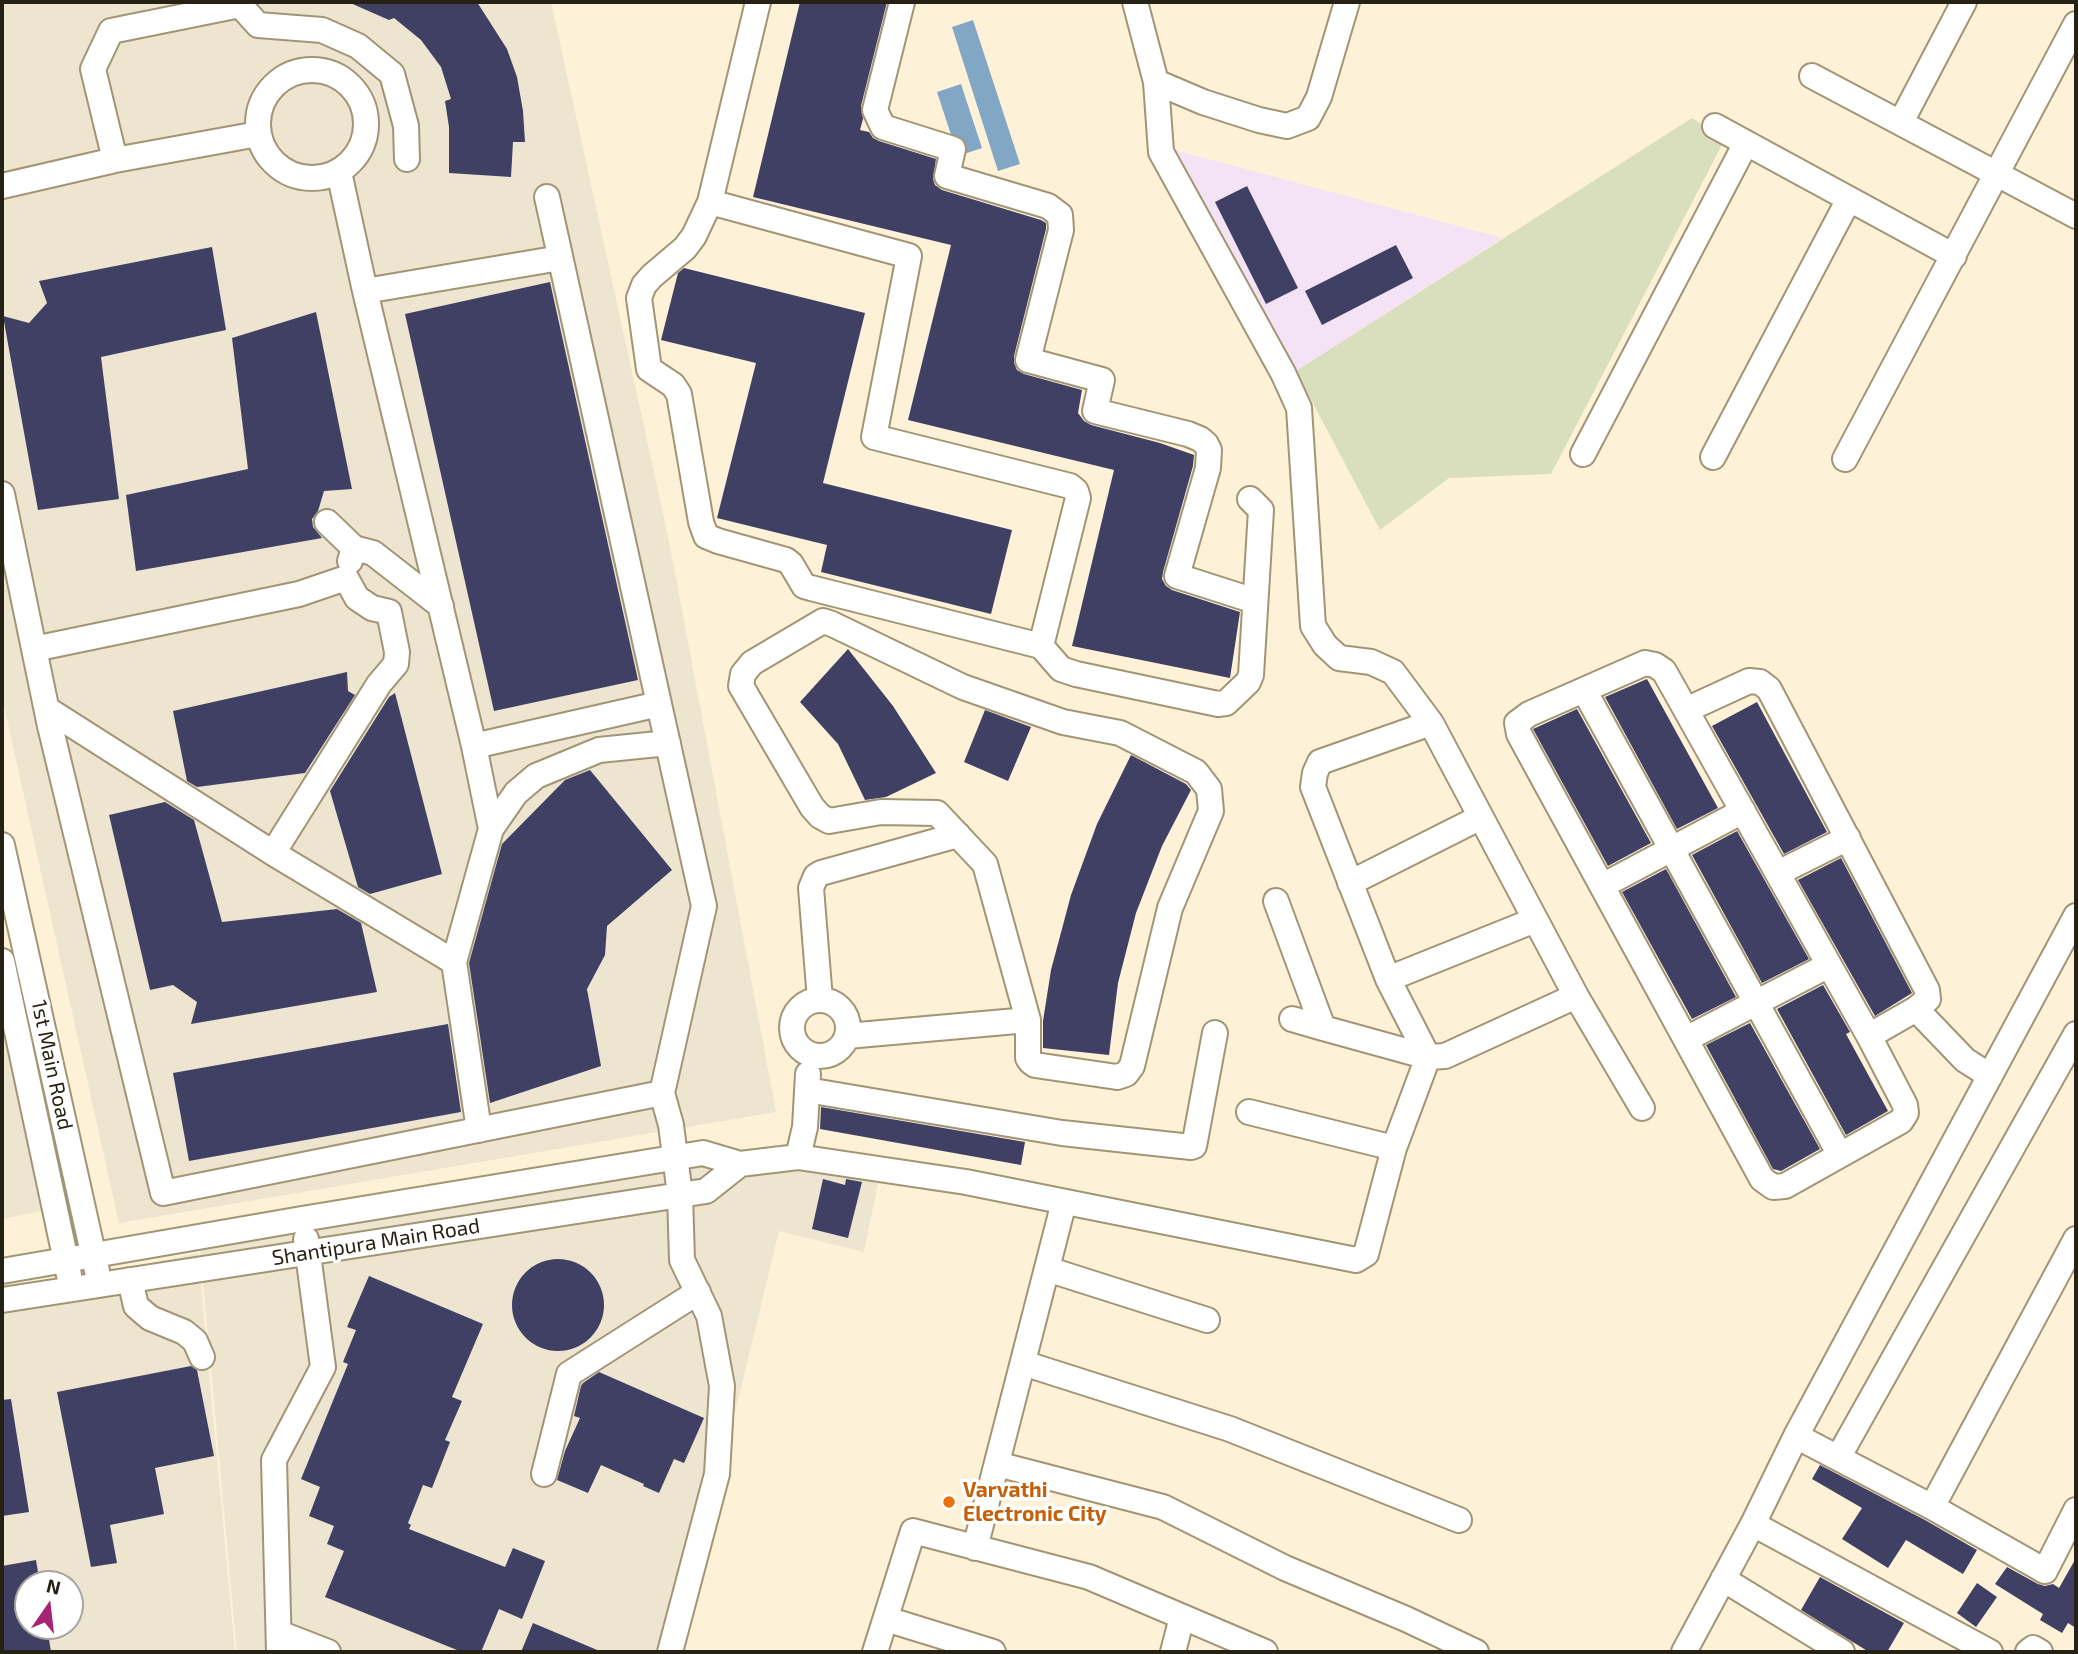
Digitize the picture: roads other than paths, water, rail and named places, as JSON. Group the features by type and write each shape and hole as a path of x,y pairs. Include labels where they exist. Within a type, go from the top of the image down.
{"street":[{"path":"758,2 710,202 694,236 685,248 652,275 639,298 649,369 664,377 679,394 701,522 706,536 786,560 804,586 810,588 1041,646 1061,669 1076,674 1218,705 1226,703 1248,682 1251,675 1261,510 1250,499"},
{"path":"902,2 875,110 883,127 953,149 947,176 1048,206 1060,215 1061,230 1028,360 1101,380 1095,411 1188,434 1206,444 1209,450 1208,468 1177,576 1255,601"},
{"path":"1135,2 1156,82 1161,152 1283,373 1299,408 1313,626 1325,645 1339,658 1371,663 1393,672 1431,723 1576,996 1642,1108"},
{"path":"1156,82 1203,102 1259,120 1287,126 1308,118 1319,97 1347,2"},
{"path":"1901,122 1964,2"},
{"path":"115,160 93,69 111,31 240,5 258,25 322,30 358,46 392,74 406,126 407,159"},
{"path":"1845,459 2076,24"},
{"path":"305,70 324,71 342,78 356,91 365,107 367,126 363,144 354,160 339,172 323,178 305,179 289,174 274,164 264,150 258,134 263,100 273,86 287,75 305,70"},
{"path":"1812,76 2076,216"},
{"path":"1715,126 1954,257"},
{"path":"2,186 115,160 258,134"},
{"path":"1583,454 1746,143"},
{"path":"339,172 474,746 491,829"},
{"path":"547,197 704,906 662,1093 671,1125 680,1195 682,1260 709,1316 722,1386 717,1474 670,1652"},
{"path":"1713,457 1849,199"},
{"path":"710,202 909,256 874,437 1070,486 1076,491 1078,498 1041,646"},
{"path":"365,291 560,258"},
{"path":"2,494 47,709 163,1193 662,1093"},
{"path":"327,522 354,548 373,553 441,606"},
{"path":"354,548 347,566 346,579 357,598 372,608 389,612"},
{"path":"34,649 299,594 346,579"},
{"path":"273,853 379,684 396,664 397,652 389,612 406,579"},
{"path":"822,621 962,687 1063,722 1120,733 1196,772 1209,789 1211,811 1170,908 1132,1066 1126,1074 1117,1077 1035,1065 1028,1058 1028,1020 985,864 937,813 881,812 829,821 820,816 745,696 741,686 743,674 752,663 822,621"},
{"path":"1646,663 1664,671 1686,710 1869,1035 1905,1105 1906,1113 1901,1121 1785,1186 1773,1187 1762,1179 1519,734 1517,723 1529,714 1646,663"},
{"path":"1686,710 1749,681 1760,682 1769,689 1927,990 1928,999 1916,1009 1869,1035"},
{"path":"1584,690 1840,1156"},
{"path":"474,746 659,705"},
{"path":"47,709 273,853 454,962"},
{"path":"2,1271 703,1153 740,1164 798,1157 966,1182 1356,1260 1366,1255 1369,1247 1394,1148 1428,1057 1388,979 1313,788 1315,773 1320,762 1431,723"},
{"path":"479,1130 454,962 491,829 516,793 536,776 599,750 668,743"},
{"path":"1602,886 1743,811"},
{"path":"1350,883 1481,817"},
{"path":"820,1000 811,888 816,876 958,835"},
{"path":"1778,873 1848,838"},
{"name":"1st Main Road","path":"2,845 100,1285"},
{"path":"1276,901 1323,1028"},
{"path":"1684,1652 1753,1524 1796,1436 2076,916"},
{"path":"1388,979 1535,920"},
{"name":"1st Main Road","path":"2,961 72,1289"},
{"path":"1686,1039 1829,965"},
{"path":"1292,1019 1428,1057 1445,1056 1576,996"},
{"path":"820,1000 835,1004 849,1027 847,1036 837,1051 828,1055 810,1054 796,1042 793,1034 792,1025 800,1008 820,1000"},
{"path":"1916,1009 1965,1060 1990,1076"},
{"path":"847,1036 1028,1020"},
{"path":"807,1090 1062,1133 1191,1147 1194,1146 1215,1033"},
{"path":"1838,1458 2076,1034"},
{"path":"798,1157 805,1128 810,1054"},
{"path":"1249,1112 1394,1148"},
{"name":"Shantipura Main Road","path":"2,1300 706,1191 740,1164"},
{"path":"975,1548 1064,1202"},
{"path":"302,1219 323,1367 274,1460 279,1642 328,1652"},
{"path":"1932,1507 2076,1239"},
{"path":"1047,1269 1207,1320"},
{"path":"130,1280 136,1306 150,1318 184,1332 195,1341 202,1357"},
{"path":"544,1474 569,1374 698,1292"},
{"path":"1023,1363 1230,1429 1459,1520"},
{"path":"1796,1436 1932,1507 2045,1571 2076,1510"},
{"path":"997,1464 1163,1507 1285,1568 1476,1652"},
{"path":"1753,1524 1990,1652"},
{"path":"875,1652 913,1531 1089,1577 1265,1652"},
{"path":"1723,1580 1842,1652"},
{"path":"1173,1652 1182,1617"},
{"path":"886,1619 993,1652"},
{"path":"2028,1652 2033,1648 2040,1652"}],"water":[{"path":"973,20 1020,164 998,171 952,27"},
{"path":"961,84 982,148 958,156 937,92"}],"place":[{"name":"Varvathi Electronic City","path":"949,1502"}]}
